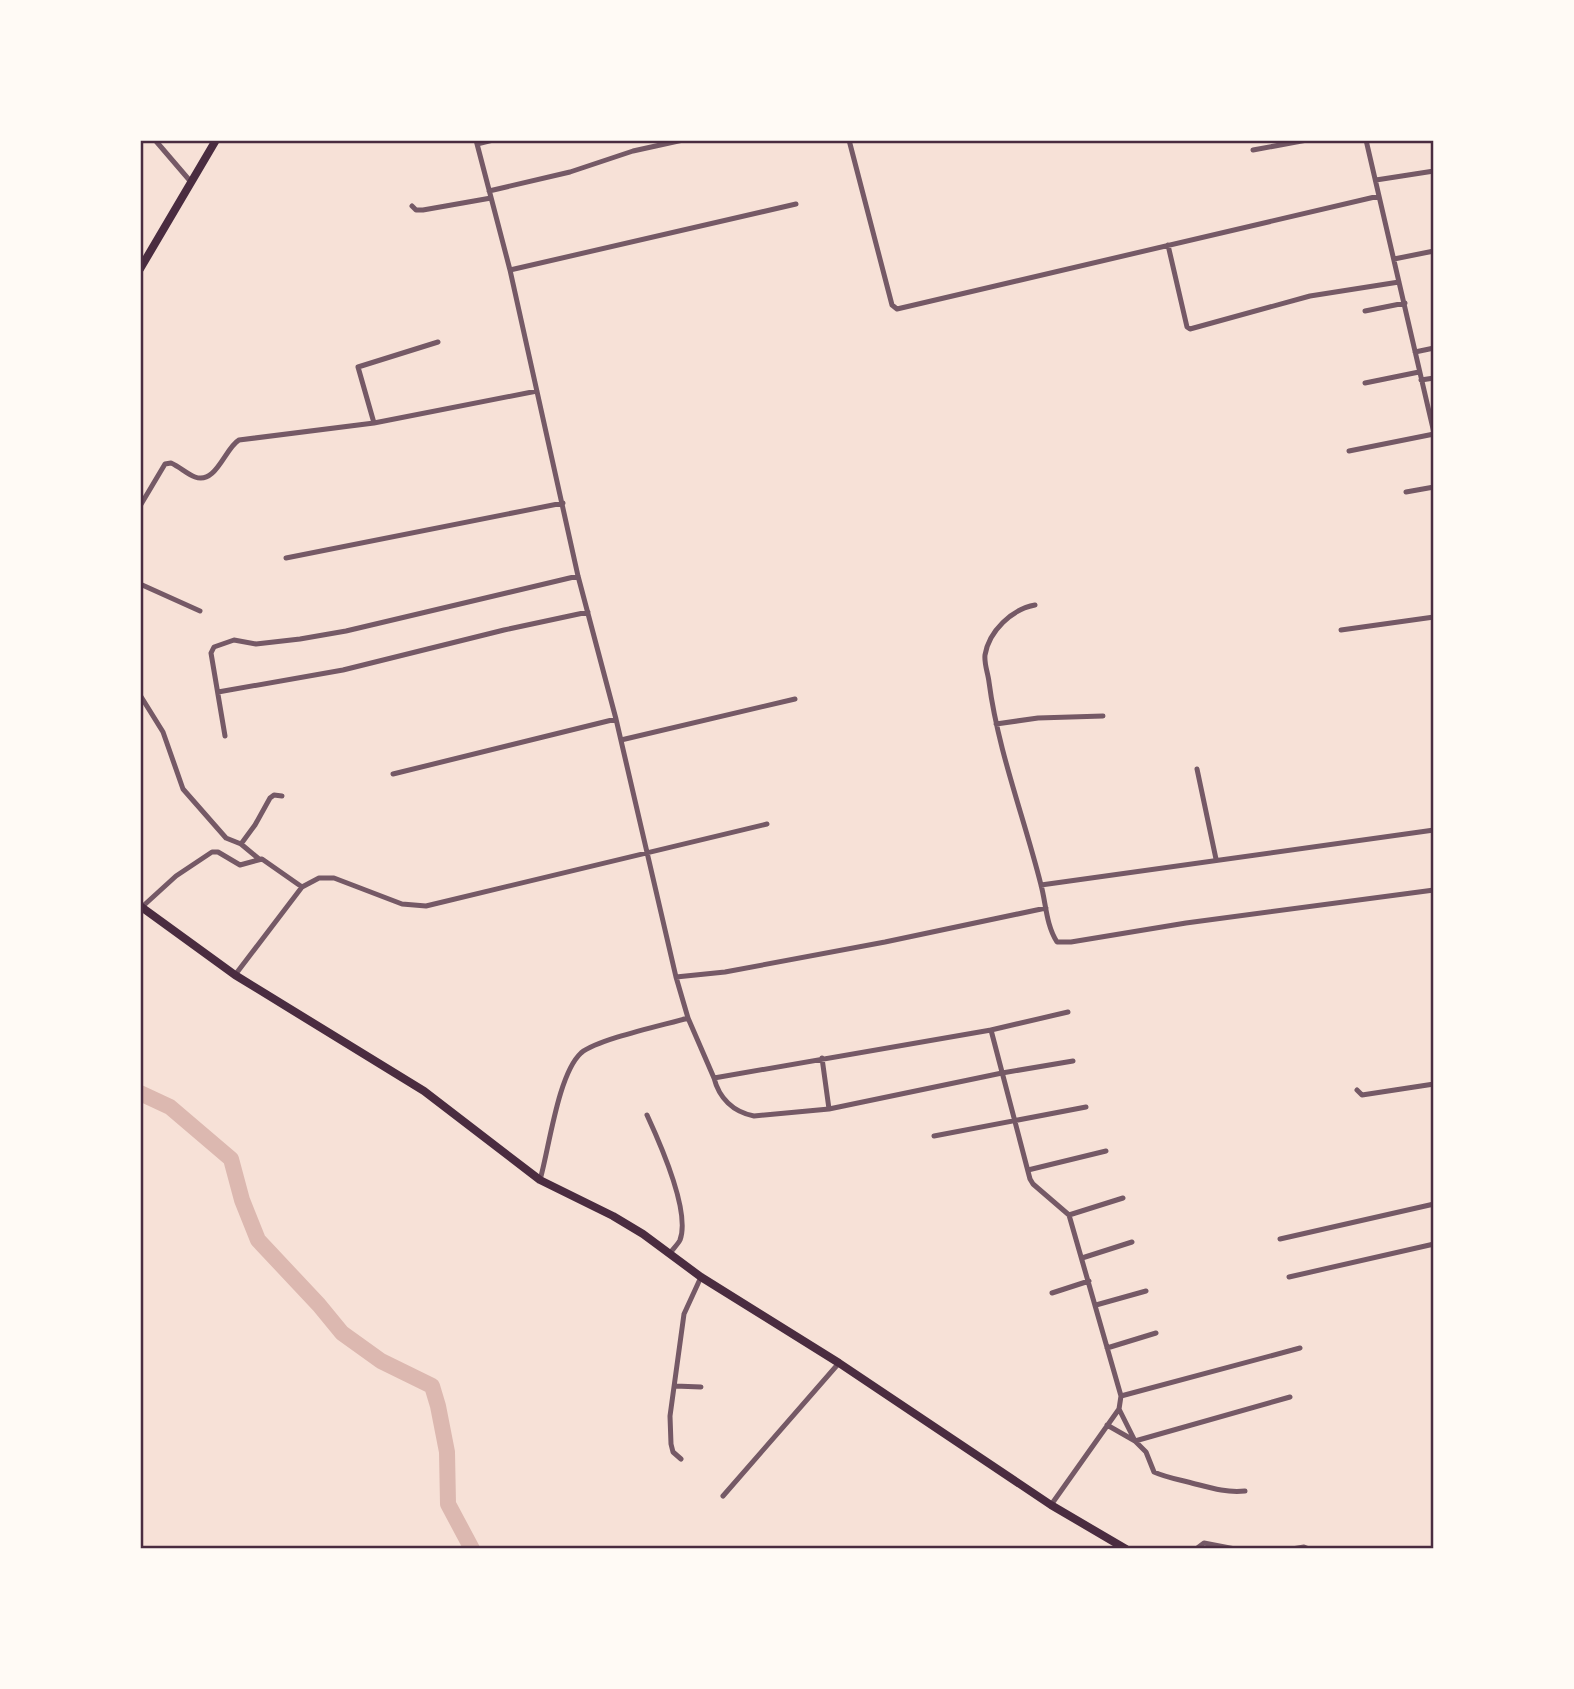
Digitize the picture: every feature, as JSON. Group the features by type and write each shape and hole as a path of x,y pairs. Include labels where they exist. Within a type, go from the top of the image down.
{"main road":[{"path":"140,269 216,140"},
{"path":"141,906 235,975 424,1091 540,1180 613,1216 701,1277 839,1363 1051,1505 1126,1549"}],"street":[{"path":"155,140 191,182"},
{"path":"494,140 477,142 510,270 578,576 616,719 676,977 688,1018 717,1091 744,1114 754,1116 829,1109 1073,1061"},
{"path":"412,206 416,210 423,210 490,195 633,151 683,140"},
{"path":"849,140 892,305 895,308 1379,196"},
{"path":"1252,150 1307,140"},
{"path":"1349,451 1434,433 1366,140"},
{"path":"1376,180 1434,171"},
{"path":"510,270 796,204"},
{"path":"1168,244 1189,329 1310,296 1399,282"},
{"path":"1394,259 1434,251"},
{"path":"1365,311 1405,303"},
{"path":"374,423 358,367 438,342"},
{"path":"1415,352 1434,348"},
{"path":"1366,383 1419,372"},
{"path":"1422,380 1434,378"},
{"path":"140,506 165,464 175,465 194,477 204,478 211,475 239,440 374,423 537,391"},
{"path":"1406,492 1434,488"},
{"path":"286,558 563,503"},
{"path":"225,736 211,653 214,647 234,640 256,644 312,637 510,594 578,576"},
{"path":"140,584 200,611"},
{"path":"1035,605 1020,609 1005,622 994,634 985,654 996,724 1054,937 1061,943 1199,921 1434,890"},
{"path":"218,692 343,670 504,629 588,612"},
{"path":"1341,630 1434,617"},
{"path":"140,695 163,732 183,789 226,838 241,844 302,887"},
{"path":"621,740 795,699"},
{"path":"996,724 1038,718 1103,716"},
{"path":"393,774 616,719"},
{"path":"1197,769 1216,859"},
{"path":"241,844 270,798 274,795 282,796"},
{"path":"235,975 302,887 319,878 334,878 402,904 426,906 767,824"},
{"path":"1041,885 1434,830"},
{"path":"141,906 176,876 212,852 218,852 240,865 259,859"},
{"path":"676,977 725,972 1046,908"},
{"path":"714,1078 991,1030 1068,1012"},
{"path":"540,1180 568,1075 581,1054 594,1045 688,1018"},
{"path":"991,1030 1032,1184 1069,1215 1121,1396 1119,1409 1051,1505"},
{"path":"822,1058 829,1109"},
{"path":"1357,1090 1362,1095 1434,1084"},
{"path":"934,1136 1086,1107"},
{"path":"647,1115 671,1172 682,1222 680,1239 670,1253"},
{"path":"1028,1170 1106,1152"},
{"path":"1069,1215 1123,1198"},
{"path":"1280,1239 1434,1204"},
{"path":"1082,1258 1132,1242"},
{"path":"1289,1277 1434,1244"},
{"path":"681,1460 673,1452 671,1444 670,1416 684,1314 701,1277"},
{"path":"1052,1293 1089,1282"},
{"path":"1096,1305 1146,1291"},
{"path":"1107,1348 1156,1333"},
{"path":"1121,1396 1300,1348"},
{"path":"723,1496 839,1363"},
{"path":"675,1386 701,1387"},
{"path":"1135,1441 1290,1397"},
{"path":"1119,1409 1135,1441"},
{"path":"1107,1425 1135,1441 1146,1452 1152,1470 1165,1477 1210,1489 1245,1491"},
{"path":"1196,1549 1204,1543 1235,1549"},
{"path":"1292,1549 1309,1549"}],"waterway":[{"path":"140,1093 170,1107 231,1159 242,1200 258,1240 342,1333 381,1361 432,1386 447,1452 448,1504 472,1549"}]}
